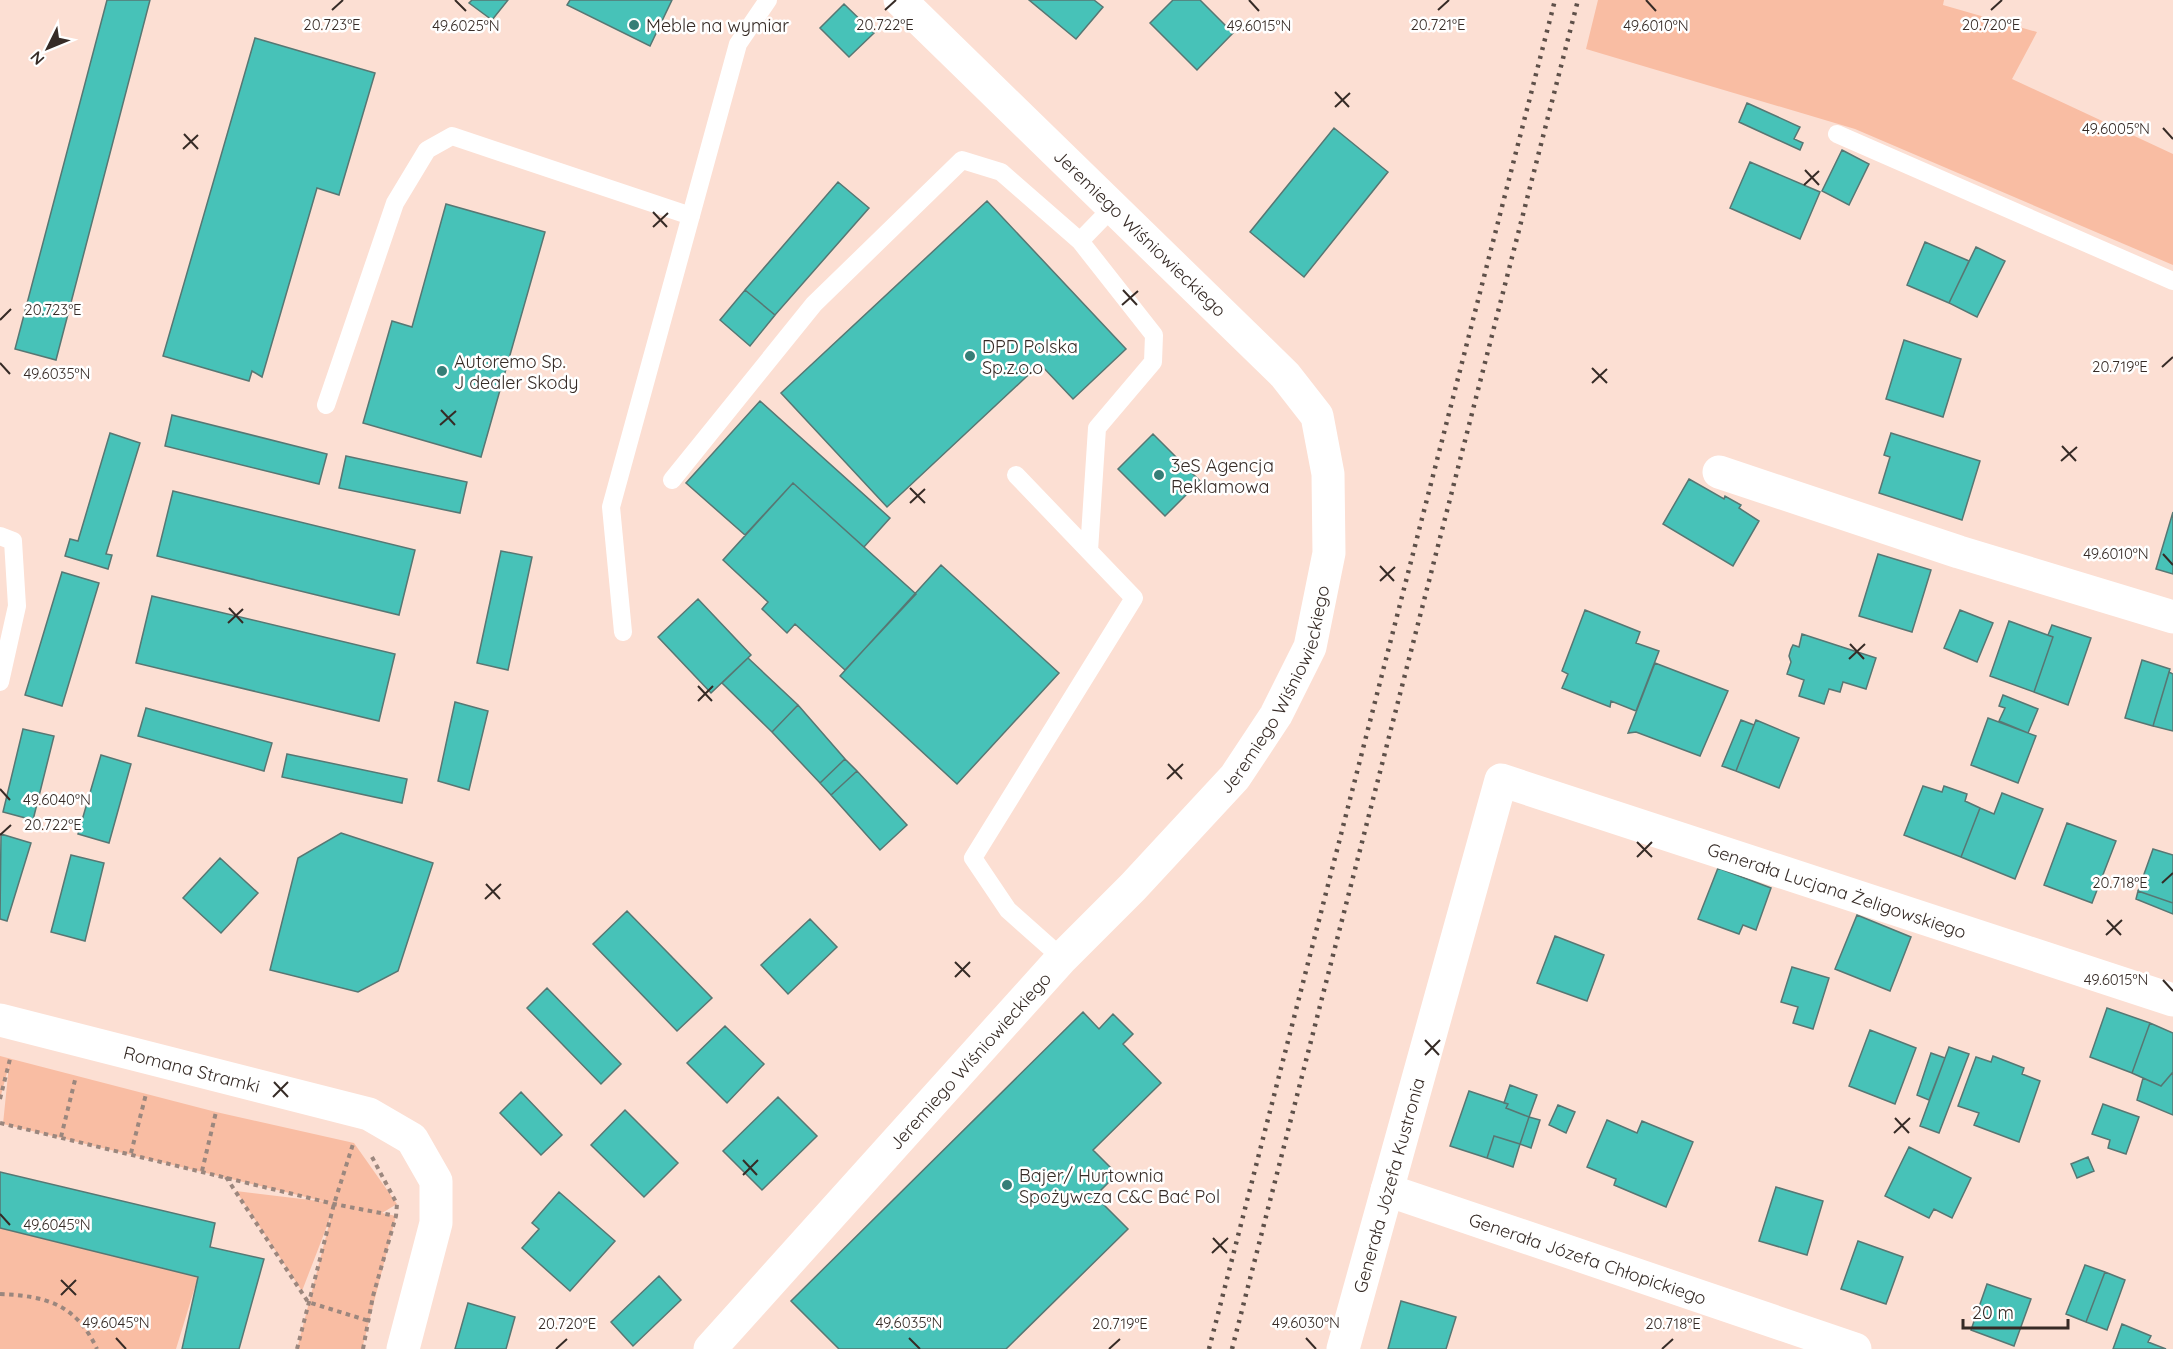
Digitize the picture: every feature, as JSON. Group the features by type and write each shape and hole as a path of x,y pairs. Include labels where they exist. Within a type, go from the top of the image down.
{"street":[{"name":"Jeremiego Wiśniowieckiego","path":"710,1349 1062,958 1133,887 1235,777 1276,715 1310,647 1329,553 1328,474 1317,416 1285,375 900,0"},
{"path":"1719,472 1959,552 2173,617"},
{"name":"Generała Lucjana Żeligowskiego","path":"1501,780 2173,1000"},
{"name":"Generała Józefa Kustronia","path":"1342,1349 1501,780"},
{"name":"Romana Stramki","path":"0,1020 369,1114 412,1139 436,1181 436,1223 403,1349"},
{"name":"Generała Józefa Chłopickiego","path":"1387,1190 1855,1349"}],"lane":[{"path":"623,632 611,507 738,44 768,0"},
{"path":"1837,135 2173,281"},
{"path":"326,405 395,203 426,150 452,136 691,216"},
{"path":"672,480 814,304 962,160 1001,172 1080,241 1154,335 1153,362 1097,428 1089,551"},
{"path":"1080,241 1113,207"},
{"path":"1016,475 1134,598 973,858 1008,910 1062,958"},
{"path":"0,536 13,541 17,606 0,682"}],"path":[{"path":"0,1099 10,1059"},
{"path":"61,1137 76,1076"},
{"path":"130,1153 146,1094"},
{"path":"202,1171 216,1112"},
{"path":"0,1123 334,1204 396,1216"},
{"path":"297,1349 334,1204 354,1143 361,1147"},
{"path":"363,1349 397,1204 369,1150"},
{"path":"226,1177 309,1302 369,1321"},
{"path":"0,1294 28,1295 51,1301 75,1317 91,1336 97,1349"}],"shaded area":[{"path":"1598,0 1944,0 1943,5 2037,32 2012,79 2173,154 2173,265 1855,129 1586,49"},
{"path":"0,1056 216,1112 354,1143 397,1204 382,1213 396,1216 362,1349 297,1349 332,1213 302,1291 236,1191 327,1202 3,1124 9,1065 0,1099"},
{"path":"0,1228 198,1277 176,1349 0,1349"}],"building":[{"path":"107,0 150,0 56,360 15,349"},
{"path":"472,0 508,0 492,20 469,3"},
{"name":"Meble na wymiar","path":"570,0 672,0 650,46 567,5"},
{"path":"1029,0 1094,0 1103,7 1076,39"},
{"path":"1173,0 1200,0 1233,33 1197,70 1150,23"},
{"path":"844,4 874,33 849,57 820,28"},
{"path":"255,38 375,73 339,195 317,188 262,377 252,371 249,381 163,356"},
{"path":"1747,103 1800,127 1794,139 1803,143 1800,150 1739,122"},
{"path":"1334,128 1388,172 1304,277 1250,232"},
{"path":"1842,150 1869,164 1849,205 1822,191"},
{"path":"1750,162 1820,192 1800,239 1730,208"},
{"path":"838,182 869,208 775,315 745,290"},
{"name":"DPD Polska Sp.z.o.o","path":"987,201 1126,349 1073,399 1040,364 887,507 781,393"},
{"name":"Autoremo Sp. J dealer Skody","path":"446,204 545,232 481,457 363,423 392,321 412,327"},
{"path":"1925,242 1969,261 1949,303 1907,285"},
{"path":"1976,247 2005,261 1977,317 1949,303"},
{"path":"745,290 775,315 750,346 720,320"},
{"path":"1904,340 1961,359 1943,417 1886,399"},
{"path":"760,401 890,518 864,547 793,483 745,535 686,483"},
{"path":"172,415 327,454 319,484 165,446"},
{"path":"110,433 140,443 106,554 112,555 108,569 65,556 70,539 78,541"},
{"path":"1891,433 1980,461 1962,520 1879,493 1890,457 1884,455"},
{"name":"3eS Agencja Reklamowa","path":"1153,434 1200,481 1165,516 1118,469"},
{"path":"346,456 467,482 460,513 339,488"},
{"path":"1689,479 1724,499 1725,496 1741,505 1739,508 1759,521 1733,566 1663,524"},
{"path":"793,483 916,594 845,670 795,624 787,633 762,609 768,602 723,560"},
{"path":"173,491 415,550 399,615 157,556"},
{"path":"2173,512 2173,574 2156,569"},
{"path":"501,551 532,557 508,670 477,663"},
{"path":"1878,554 1931,570 1912,632 1859,616"},
{"path":"941,565 1059,673 957,784 840,676"},
{"path":"62,572 99,583 62,706 25,695"},
{"path":"152,596 395,654 379,721 136,663"},
{"path":"698,599 751,655 711,693 658,637"},
{"path":"1585,610 1640,632 1636,643 1659,651 1636,711 1611,701 1610,707 1562,688 1568,674 1562,671"},
{"path":"1960,610 1993,623 1977,662 1944,648"},
{"path":"2009,621 2053,637 2034,692 1990,676"},
{"path":"2052,625 2091,638 2068,705 2034,692 2053,637 2048,635"},
{"path":"1802,634 1876,658 1866,689 1843,682 1840,692 1829,689 1824,704 1799,696 1804,680 1787,674 1791,662 1789,656 1791,649 1793,645 1799,647"},
{"path":"748,658 798,705 772,732 722,683"},
{"path":"2142,660 2170,669 2153,726 2125,718"},
{"path":"1655,663 1728,691 1700,756 1636,732 1628,733"},
{"path":"2169,672 2173,674 2173,731 2153,726"},
{"path":"2003,695 2038,709 2028,733 1999,721 2005,708 1999,706"},
{"path":"455,702 488,711 469,790 438,781"},
{"path":"798,705 845,759 820,783 772,732"},
{"path":"146,708 272,743 264,771 138,736"},
{"path":"1988,718 2036,736 2018,783 1971,765"},
{"path":"1741,720 1754,725 1736,771 1722,766"},
{"path":"1756,720 1799,738 1779,788 1736,771"},
{"path":"23,729 54,736 33,820 3,812"},
{"path":"287,754 407,779 402,803 282,777"},
{"path":"101,755 131,764 109,843 78,834"},
{"path":"845,759 857,771 831,795 820,783"},
{"path":"857,771 907,825 880,850 831,795"},
{"path":"1923,786 1942,792 1944,786 1967,794 1965,801 1980,808 1961,857 1904,835"},
{"path":"2002,793 2043,809 2015,879 1961,857 1980,808 1994,814"},
{"path":"2067,823 2116,841 2092,903 2044,885"},
{"path":"341,833 433,863 398,971 358,992 270,970 298,858"},
{"path":"1,834 31,843 7,921 0,919"},
{"path":"2153,849 2173,855 2173,903 2138,891"},
{"path":"71,855 104,863 85,941 51,932"},
{"path":"220,858 258,893 221,933 183,898"},
{"path":"1718,868 1771,888 1756,930 1743,925 1739,934 1698,919"},
{"path":"2138,891 2173,903 2173,914 2136,899"},
{"path":"627,911 712,998 677,1031 593,944"},
{"path":"1857,915 1911,937 1890,991 1835,969"},
{"path":"810,919 837,947 788,994 761,965"},
{"path":"1555,936 1604,955 1587,1001 1537,983"},
{"path":"1792,967 1829,978 1813,1029 1793,1023 1798,1007 1781,1002"},
{"path":"547,988 621,1064 601,1084 527,1008"},
{"path":"2107,1008 2150,1023 2132,1073 2090,1057"},
{"name":"Bajer/ Hurtownia Spożywcza C&C Bać Pol","path":"1083,1012 1099,1029 1113,1014 1133,1034 1123,1044 1161,1083 1093,1150 1117,1174 1095,1196 1128,1229 1006,1349 839,1349 791,1301"},
{"path":"2150,1023 2173,1033 2173,1072 2161,1086 2132,1073"},
{"path":"725,1026 764,1064 727,1103 687,1063"},
{"path":"1870,1030 1916,1048 1895,1104 1849,1086"},
{"path":"1949,1047 1969,1054 1939,1133 1920,1126"},
{"path":"1931,1053 1945,1058 1929,1100 1917,1095"},
{"path":"1993,1056 2024,1068 2022,1074 2040,1081 2019,1142 1974,1125 1979,1113 1958,1106 1976,1057 1991,1062"},
{"path":"2173,1072 2173,1115 2137,1100 2143,1078 2161,1086"},
{"path":"1510,1085 1537,1095 1529,1117 1506,1108 1508,1104 1504,1103"},
{"path":"1469,1091 1508,1104 1506,1108 1529,1117 1520,1144 1494,1136 1487,1158 1450,1146"},
{"path":"521,1092 562,1135 541,1155 500,1113"},
{"path":"778,1097 817,1136 762,1190 723,1151"},
{"path":"2103,1104 2139,1117 2126,1154 2108,1148 2110,1140 2092,1134"},
{"path":"1558,1105 1575,1112 1566,1133 1549,1125"},
{"path":"625,1110 678,1163 644,1197 591,1145"},
{"path":"1529,1117 1540,1120 1531,1148 1520,1144"},
{"path":"1607,1120 1637,1133 1642,1121 1693,1142 1666,1207 1614,1185 1616,1179 1587,1167"},
{"path":"1494,1136 1520,1144 1513,1167 1487,1158"},
{"path":"1909,1147 1971,1178 1952,1218 1934,1209 1929,1218 1885,1196"},
{"path":"2088,1157 2094,1171 2077,1178 2071,1164"},
{"path":"0,1172 215,1223 210,1247 264,1259 239,1349 182,1349 198,1277 0,1228"},
{"path":"1776,1187 1823,1201 1807,1255 1759,1241"},
{"path":"559,1192 615,1241 570,1291 522,1248 539,1229 532,1223"},
{"path":"1858,1241 1903,1257 1886,1304 1841,1289"},
{"path":"2085,1265 2105,1272 2086,1322 2066,1314"},
{"path":"2105,1272 2125,1280 2107,1330 2086,1322"},
{"path":"659,1276 681,1300 633,1346 611,1322"},
{"path":"1987,1284 2031,1299 2014,1346 1971,1330"},
{"path":"1401,1301 1456,1317 1446,1349 1388,1349"},
{"path":"468,1303 515,1317 506,1349 455,1349"},
{"path":"2122,1324 2151,1336 2148,1342 2166,1349 2113,1349"}],"railway":[{"path":"1209,1349 1555,0"},
{"path":"1232,1349 1578,0"}],"place":[{"name":"Meble na wymiar","path":"634,25"},
{"name":"DPD Polska Sp.z.o.o","path":"970,356"},
{"name":"Autoremo Sp. J dealer Skody","path":"442,371"},
{"name":"3eS Agencja Reklamowa","path":"1159,475"},
{"name":"Bajer/ Hurtownia Spożywcza C&C Bać Pol","path":"1007,1185"}]}
